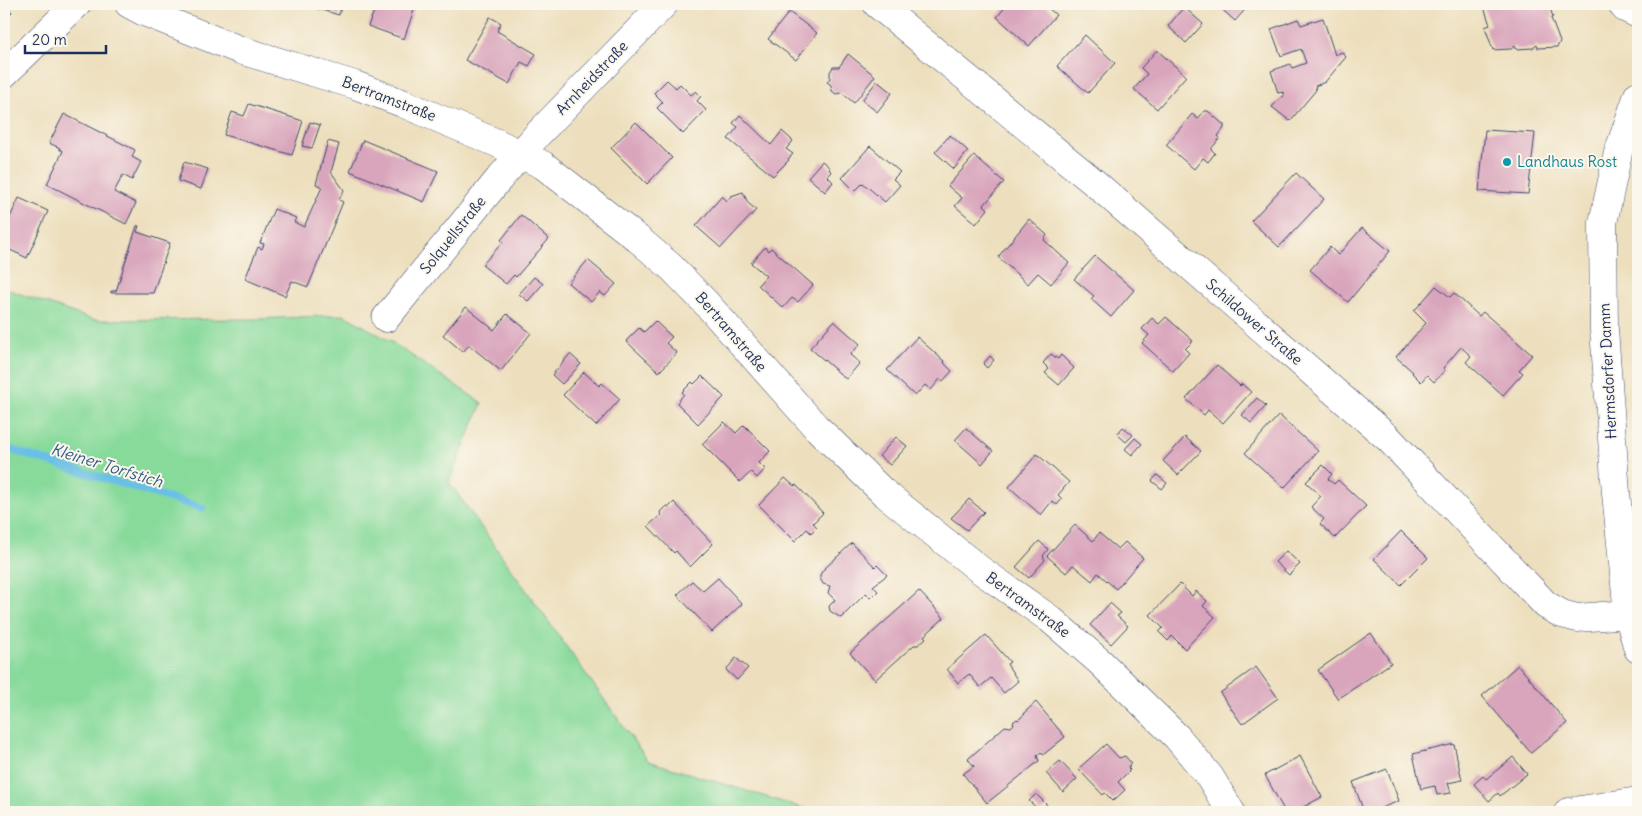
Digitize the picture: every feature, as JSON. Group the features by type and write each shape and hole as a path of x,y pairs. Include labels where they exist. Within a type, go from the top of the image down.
{"street":[{"path":"4,74 77,4"},
{"name":"Bertramstraße","path":"129,4 144,12 240,50 355,85 402,103 521,153 543,165 671,267 706,303 816,427 883,492 979,569 1050,619 1100,662 1177,737 1210,777 1231,812"},
{"name":"Arnheidstraße","path":"521,153 664,4"},
{"name":"Schildower Straße","path":"878,4 1096,184 1389,439 1546,605 1562,614 1577,618 1628,614"},
{"path":"1622,4 1624,8 1638,14"},
{"name":"Hermsdorfer Damm","path":"1638,95 1618,153 1603,223 1604,329 1616,493 1628,614 1638,649"},
{"name":"Solquellstraße","path":"386,318 521,153"},
{"path":"1568,812 1638,801"}],"green space":[{"path":"4,288 93,320 257,319 344,315 390,341 482,403 449,482 648,761 816,812 4,812"}],"building":[{"path":"4,4 12,12 4,20"},
{"path":"301,4 342,4 339,15"},
{"path":"377,4 416,4 404,39 368,26"},
{"path":"1008,4 1044,4 1056,15 1029,46 997,17"},
{"path":"1216,4 1250,4 1235,21"},
{"path":"1410,4 1422,4 1411,8"},
{"path":"1483,4 1549,5 1553,17 1551,18 1560,42 1557,47 1538,48 1537,45 1533,48 1516,49 1515,46 1511,49 1493,50 1485,27 1490,25"},
{"path":"1184,7 1203,24 1186,43 1168,26"},
{"path":"789,12 817,33 796,60 768,39"},
{"path":"490,17 501,23 497,31 536,54 529,66 521,62 509,84 465,60"},
{"path":"1323,18 1335,55 1342,52 1346,57 1325,82 1315,86 1316,90 1290,121 1272,107 1284,96 1283,92 1278,93 1271,71 1290,64 1292,68 1306,63 1301,49 1281,56 1271,29 1298,19 1301,25"},
{"path":"1085,35 1115,63 1088,93 1057,66"},
{"path":"1157,50 1186,76 1157,109 1134,89 1147,74 1141,68"},
{"path":"848,54 875,76 854,103 842,93 836,94 832,91 831,85 827,82 833,67 839,67"},
{"path":"667,80 676,88 680,84 691,95 696,91 701,96 697,101 706,110 683,134 657,108 663,102 654,93"},
{"path":"877,81 892,93 877,112 862,100"},
{"path":"249,104 303,121 292,155 224,135 232,112 244,116"},
{"path":"1204,111 1208,111 1224,125 1224,128 1218,136 1220,138 1211,149 1215,153 1208,162 1203,158 1194,169 1166,145 1192,114 1198,119"},
{"path":"64,114 135,150 132,157 141,162 132,180 123,175 114,192 136,203 126,224 47,184 63,151 49,143"},
{"path":"740,115 771,145 782,131 793,141 786,149 793,154 773,176 728,139 738,127 733,123"},
{"path":"310,122 320,125 312,148 302,146"},
{"path":"636,122 672,158 647,184 611,148"},
{"name":"Landhaus Rost","path":"1485,130 1535,133 1528,194 1479,191"},
{"path":"950,135 968,151 954,169 935,152"},
{"path":"363,140 438,171 424,202 350,171"},
{"path":"328,141 339,144 331,172 344,190 339,200 343,202 308,287 292,281 285,296 245,279 258,247 262,249 264,244 260,243 274,209 296,218 294,222 304,227 322,187 316,184"},
{"path":"870,146 900,172 893,179 900,185 885,202 863,183 855,191 842,178"},
{"path":"974,156 1004,182 984,205 988,209 976,224 955,206 962,198 948,186"},
{"path":"822,161 830,168 831,172 827,176 833,182 825,192 808,177"},
{"path":"184,162 208,169 201,189 178,181"},
{"path":"1296,173 1324,199 1279,247 1251,221"},
{"path":"743,192 748,203 756,210 721,248 696,226 722,196 727,201 731,196"},
{"path":"19,198 48,211 27,258 4,247 4,230"},
{"path":"521,215 549,239 516,277 514,275 506,284 482,265 503,242 501,240"},
{"path":"1029,219 1047,235 1044,240 1069,263 1051,284 1038,273 1028,284 998,257"},
{"path":"137,226 139,226 137,232 170,243 153,293 111,293 111,291 116,291"},
{"path":"1362,228 1390,251 1348,302 1310,270 1330,247 1338,255"},
{"path":"765,247 768,251 771,248 813,285 798,302 792,298 783,308 758,285 766,276 751,263"},
{"path":"1095,256 1134,290 1111,317 1091,299 1094,296 1074,279"},
{"path":"588,260 616,284 605,296 600,292 591,302 568,283"},
{"path":"534,277 543,284 528,301 519,294"},
{"path":"1436,286 1450,297 1454,293 1479,316 1483,312 1532,355 1519,370 1523,373 1503,395 1466,362 1471,356 1461,347 1434,382 1427,375 1421,382 1396,357 1426,323 1414,311"},
{"path":"466,307 494,330 507,314 531,333 501,371 469,345 463,352 443,335"},
{"path":"1166,317 1193,341 1185,349 1189,353 1173,371 1142,343 1149,335 1142,329 1152,318 1159,324"},
{"path":"655,321 672,337 666,343 677,353 659,372 626,341 639,328 644,332"},
{"path":"834,321 860,344 850,355 860,363 846,379 810,348"},
{"path":"917,337 945,362 952,371 943,381 940,379 931,390 925,385 915,396 887,370"},
{"path":"570,354 581,364 562,384 552,375"},
{"path":"1051,354 1058,359 1061,355 1074,368 1059,385 1045,373 1049,369 1043,363"},
{"path":"990,356 994,360 987,368 983,364"},
{"path":"1217,365 1240,386 1242,384 1251,392 1223,423 1208,410 1204,415 1186,399"},
{"path":"584,372 599,386 602,383 620,399 596,426 563,395"},
{"path":"702,376 724,397 698,424 677,403 684,394 682,392 692,382 694,384"},
{"path":"1257,398 1266,406 1251,423 1242,415"},
{"path":"1279,415 1318,451 1284,488 1245,453"},
{"path":"724,422 736,433 744,425 770,451 759,463 765,469 757,478 751,472 740,482 702,444"},
{"path":"1123,427 1133,435 1126,442 1117,434"},
{"path":"966,428 993,451 982,464 955,440"},
{"path":"896,437 907,446 890,465 879,456"},
{"path":"1185,437 1201,451 1178,475 1163,461"},
{"path":"1135,438 1142,444 1132,455 1125,449"},
{"path":"1037,454 1069,482 1058,495 1062,499 1057,505 1052,501 1041,515 1009,487"},
{"path":"1323,465 1332,474 1328,479 1334,484 1338,480 1366,506 1335,538 1320,524 1324,519 1311,507 1321,496 1306,482"},
{"path":"1157,475 1167,483 1162,489 1152,481"},
{"path":"785,478 794,486 796,485 823,513 813,523 817,527 811,533 807,529 795,541 759,505"},
{"path":"969,499 984,512 967,530 951,518"},
{"path":"674,502 713,544 690,567 676,551 674,553 648,526 661,515 660,512 666,506 669,507"},
{"path":"1075,525 1093,541 1099,533 1118,549 1125,542 1143,558 1116,589 1098,573 1092,581 1073,565 1066,573 1047,556"},
{"path":"1401,531 1428,558 1401,585 1374,559"},
{"path":"1039,541 1048,549 1043,556 1045,560 1029,578 1016,567"},
{"path":"852,543 875,567 877,565 887,575 873,586 878,591 871,598 866,593 841,618 830,611 829,606 835,600 828,593 830,586 823,584 820,575"},
{"path":"1286,551 1300,564 1289,575 1275,562"},
{"path":"718,578 742,604 712,632 677,595 692,581 703,591"},
{"path":"1180,584 1192,596 1196,591 1207,601 1203,606 1215,617 1185,649 1172,636 1168,641 1159,632 1163,628 1150,615"},
{"path":"919,591 944,618 924,636 926,638 918,645 914,645 875,680 850,653"},
{"path":"1110,603 1121,613 1117,616 1128,626 1111,644 1090,625"},
{"path":"1371,633 1391,663 1338,699 1318,670"},
{"path":"986,635 1010,662 1007,664 1018,681 1004,693 991,678 980,687 969,674 958,683 947,669"},
{"path":"736,658 748,668 737,680 726,670"},
{"path":"1518,665 1567,723 1531,753 1482,696"},
{"path":"1256,667 1278,698 1242,724 1220,693"},
{"path":"1036,702 1065,737 1043,755 1041,752 1037,756 1039,761 987,803 963,774 974,766 968,759 1005,726 1011,727 1014,724 1013,722 1025,714"},
{"path":"1106,744 1119,758 1125,756 1131,763 1128,768 1130,770 1118,782 1125,790 1113,801 1105,793 1103,795 1078,769"},
{"path":"1454,744 1462,780 1448,783 1451,793 1437,795 1435,786 1421,789 1413,754"},
{"path":"1300,756 1322,797 1294,812 1285,812 1265,775"},
{"path":"1513,757 1527,774 1500,796 1498,793 1489,801 1474,784 1483,776 1486,779"},
{"path":"1060,761 1077,779 1063,792 1046,773"},
{"path":"1387,769 1399,801 1371,812 1364,812 1353,782"},
{"path":"1036,794 1048,806 1041,812 1029,801"}],"waterway":[{"name":"Kleiner Torfstich","path":"4,448 202,508"}],"place":[{"name":"Landhaus Rost","path":"1507,162"}]}
